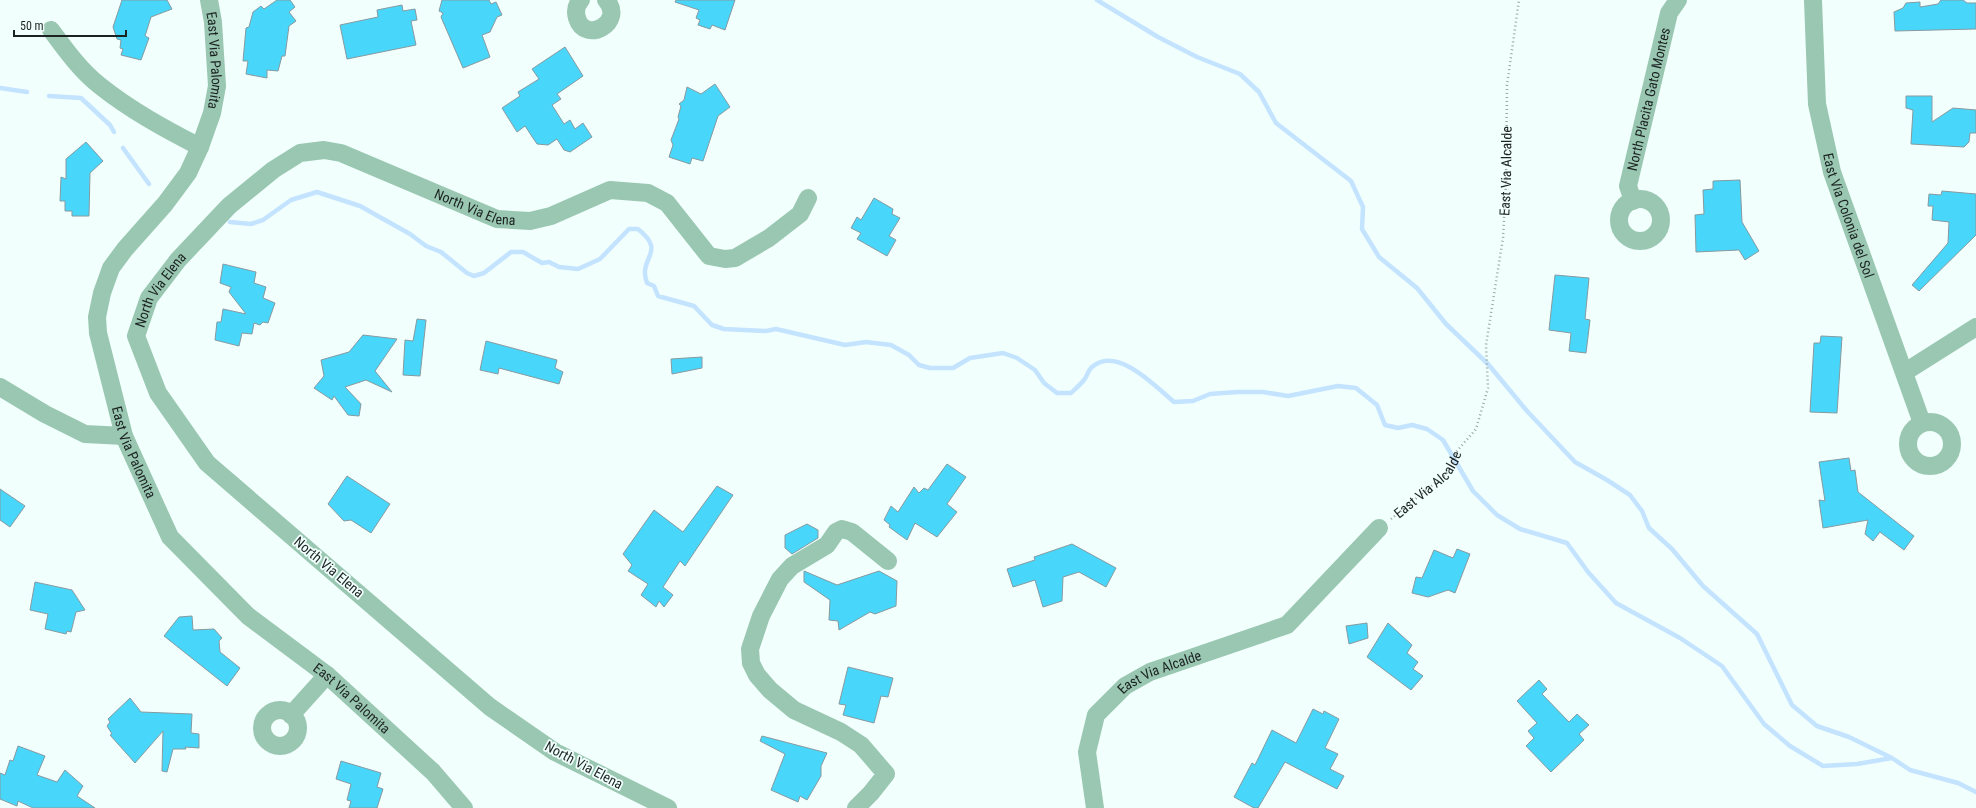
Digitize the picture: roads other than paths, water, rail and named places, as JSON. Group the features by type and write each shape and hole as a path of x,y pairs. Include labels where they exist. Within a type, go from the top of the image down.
{"street":[{"name":"East Via Palomita","path":"209,0 213,22 217,86 212,113 200,147 188,173 165,204 125,249 111,268 102,293 98,317 98,333 124,436 170,538 248,616 327,675 433,772 464,808"},
{"path":"579,1 576,13 580,24 584,28 596,30 607,25 610,20 611,8 606,0"},
{"name":"North Placita Gato Montes","path":"1633,200 1628,186 1669,13 1678,0"},
{"name":"East Via Colonia del Sol","path":"1813,0 1817,104 1832,172 1905,372 1922,423"},
{"path":"51,30 70,56 98,84 155,123 200,147"},
{"name":"North Via Elena","path":"668,808 556,752 490,707 207,463 158,393 136,336 148,298 178,260 229,206 273,170 300,153 324,150 341,153 497,219 511,221 530,221 551,216 610,190 648,193 666,203 709,256 724,259 735,258 769,238 800,214 808,198"},
{"path":"1905,372 1976,327"},
{"path":"0,387 45,414 85,434 124,436"},
{"name":"East Via Alcalde","path":"1095,808 1088,752 1096,715 1126,686 1150,672 1287,625 1379,528"},
{"path":"856,808 886,774 860,745 841,732 794,710 770,690 756,675 751,663 750,649 761,616 780,579 792,566 828,545 836,532 842,529 852,532 888,561"},
{"path":"292,714 327,675"}],"waterway":[{"path":"1097,0 1158,37 1197,57 1240,74 1259,92 1276,123 1351,181 1363,207 1362,229 1379,257 1417,288 1446,324 1488,364 1527,411 1575,462 1630,495 1642,511 1649,528 1672,549 1703,586 1757,634 1792,705 1817,726 1849,737 1892,758 1910,770 1958,783 1976,792"},
{"path":"0,88 27,92"},
{"path":"49,96 81,98 110,125 114,132"},
{"path":"123,148 149,184"},
{"path":"230,222 251,224 263,220 291,200 317,192 360,206 410,234 426,246 441,252 467,273 474,276 484,273 511,252 523,252 542,263 549,262 559,267 578,269 600,259 629,229 638,229 647,237 651,244 645,274 647,283 654,286 658,296 694,306 712,325 724,329 766,331 776,329 845,345 866,342 891,345 909,355 919,365 930,368 953,368 970,358 1003,353 1017,358 1035,370 1044,383 1057,393 1071,393 1084,380 1092,367 1102,362 1113,361 1124,364 1136,371 1174,402 1193,401 1210,394 1263,392 1288,396 1338,386 1356,388 1377,405 1385,425 1398,428 1412,425 1427,429 1443,440 1473,491 1497,515 1520,529 1567,543 1588,572 1616,603 1680,638 1722,666 1764,724 1790,746 1823,766 1857,764 1892,758"}]}
